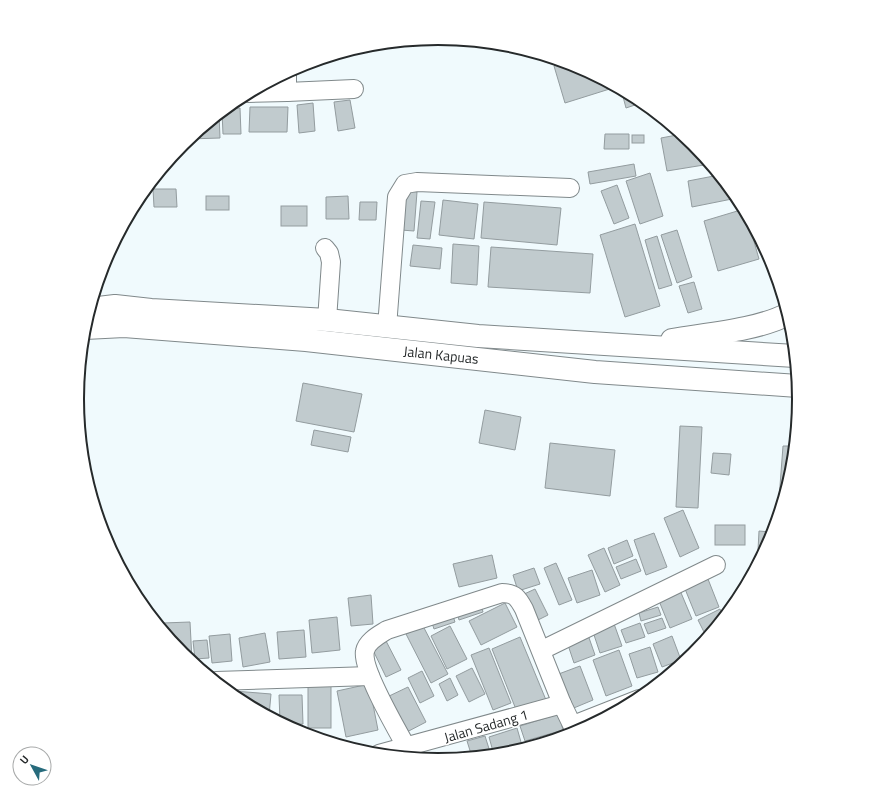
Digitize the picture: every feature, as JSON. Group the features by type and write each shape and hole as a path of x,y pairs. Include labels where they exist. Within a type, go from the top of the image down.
{"street":[{"path":"287,79 288,92"},
{"path":"261,93 354,89"},
{"path":"387,327 397,196 405,184 417,182 570,188"},
{"path":"325,248 329,254 331,262 327,320"},
{"name":"Jalan Kapuas","path":"97,308 115,306 151,310 327,320 478,336 789,356"},
{"path":"644,346 741,328 783,317"},
{"name":"Jalan Kapuas","path":"92,328 124,326 306,340 595,372 792,386"},
{"path":"475,358 478,336"},
{"path":"542,650 716,565"},
{"path":"407,748 370,676 365,663 365,651 374,638 387,630 502,593 517,596 542,650 562,704 574,726"},
{"path":"224,681 370,676"},
{"name":"Jalan Sadang 1","path":"396,750 562,704"}],"building":[{"path":"554,66 574,72 610,89 565,103"},
{"path":"623,97 635,105 626,108"},
{"path":"350,100 355,128 338,131 334,102"},
{"path":"313,103 315,131 299,133 297,105"},
{"path":"250,107 288,107 287,132 249,132"},
{"path":"237,108 240,108 241,134 223,134 222,119"},
{"path":"219,121 220,138 199,139"},
{"path":"605,134 629,134 629,149 604,149"},
{"path":"632,135 644,135 644,143 632,143"},
{"path":"675,135 704,165 667,171 661,138"},
{"path":"634,164 636,176 590,184 588,172"},
{"path":"650,173 663,216 640,224 626,181"},
{"path":"713,176 731,199 692,207 688,181"},
{"path":"617,185 629,218 614,224 601,191"},
{"path":"154,189 176,189 177,207 154,207"},
{"path":"404,191 417,192 414,231 401,230"},
{"path":"206,196 229,196 229,210 206,210"},
{"path":"348,196 349,219 326,219 326,197"},
{"path":"443,200 478,204 474,239 439,235"},
{"path":"421,201 435,202 430,239 417,238"},
{"path":"360,202 377,202 376,220 359,220"},
{"path":"484,202 561,208 557,245 481,238"},
{"path":"281,206 307,206 307,226 281,226"},
{"path":"738,211 754,238 759,259 718,271 704,221"},
{"path":"635,224 660,306 625,317 600,235"},
{"path":"677,230 692,277 677,283 661,235"},
{"path":"657,236 672,285 659,289 645,240"},
{"path":"453,244 479,246 477,285 451,283"},
{"path":"413,245 442,248 440,269 410,266"},
{"path":"491,247 593,254 590,293 488,287"},
{"path":"694,282 702,309 688,313 679,286"},
{"path":"303,383 362,394 354,432 296,421"},
{"path":"485,410 521,417 515,450 479,443"},
{"path":"680,426 702,427 698,508 676,507"},
{"path":"314,430 351,437 348,452 311,445"},
{"path":"550,443 615,450 610,496 545,488"},
{"path":"783,446 789,446 786,468 779,493"},
{"path":"713,453 731,454 729,475 711,473"},
{"path":"683,510 699,548 680,557 664,518"},
{"path":"715,525 745,525 745,545 715,545"},
{"path":"759,531 767,532 759,550"},
{"path":"654,533 667,567 646,575 634,540"},
{"path":"627,540 633,556 614,564 608,548"},
{"path":"604,548 620,585 605,592 588,555"},
{"path":"492,555 497,578 459,587 453,564"},
{"path":"636,559 641,571 621,579 616,567"},
{"path":"556,563 572,600 559,605 544,568"},
{"path":"534,568 540,584 518,591 513,575"},
{"path":"592,570 600,595 577,603 568,578"},
{"path":"706,574 719,607 696,616 683,584"},
{"path":"679,588 692,619 670,628 657,596"},
{"path":"535,589 548,615 532,623 520,596"},
{"path":"371,595 373,624 351,626 348,598"},
{"path":"480,601 483,612 459,620 456,609"},
{"path":"505,603 517,627 481,645 469,621"},
{"path":"658,607 661,615 641,621 639,613"},
{"path":"720,609 721,612 704,633 698,620"},
{"path":"451,610 455,622 434,629 430,617"},
{"path":"337,617 340,650 312,653 309,620"},
{"path":"662,618 666,628 648,634 644,624"},
{"path":"613,621 622,646 600,653 592,629"},
{"path":"190,622 192,652 172,632 165,623"},
{"path":"640,623 645,637 626,643 621,630"},
{"path":"423,626 448,674 431,683 406,634"},
{"path":"450,626 467,659 447,669 431,636"},
{"path":"304,630 306,657 279,659 277,632"},
{"path":"587,632 595,655 574,663 566,639"},
{"path":"265,633 270,662 243,667 239,638"},
{"path":"230,634 232,661 212,663 209,636"},
{"path":"672,636 680,657 675,662 662,667 653,644"},
{"path":"520,637 546,700 517,712 492,649"},
{"path":"385,639 401,670 386,677 371,646"},
{"path":"207,640 209,658 198,659 195,655 193,641"},
{"path":"650,647 658,672 637,678 629,654"},
{"path":"489,648 511,703 493,710 471,655"},
{"path":"619,650 632,686 606,696 593,660"},
{"path":"580,666 593,700 569,710 556,675"},
{"path":"472,668 485,694 469,702 456,676"},
{"path":"422,671 434,696 420,703 408,678"},
{"path":"450,678 458,695 447,701 439,684"},
{"path":"308,682 331,682 331,728 308,728"},
{"path":"369,684 378,730 346,737 337,691"},
{"path":"408,687 426,722 403,734 385,698"},
{"path":"240,691 271,694 270,710"},
{"path":"279,695 302,695 303,724 299,724 280,715"},
{"path":"559,714 563,730 525,741 520,726"},
{"path":"517,728 521,743 492,749 489,737"},
{"path":"485,736 489,749 470,751 467,741"}]}
